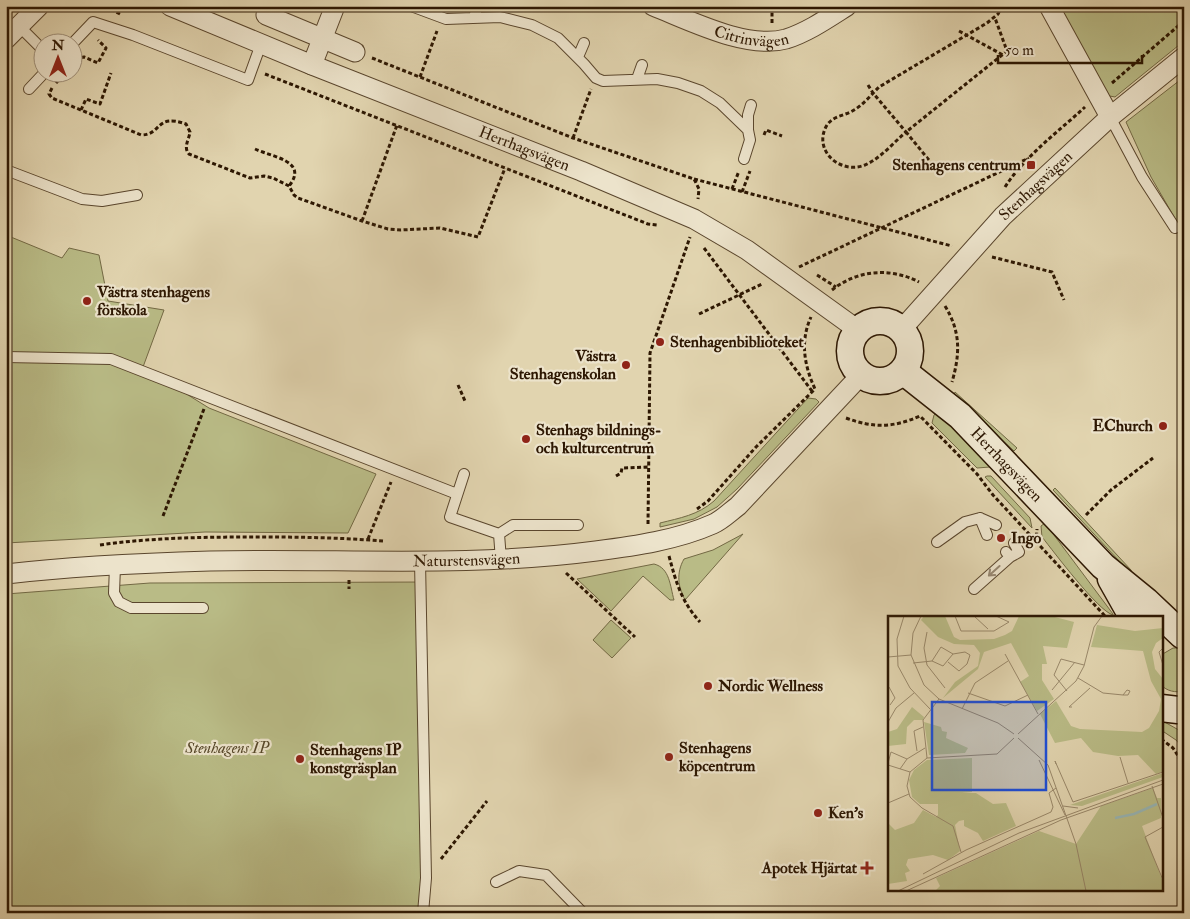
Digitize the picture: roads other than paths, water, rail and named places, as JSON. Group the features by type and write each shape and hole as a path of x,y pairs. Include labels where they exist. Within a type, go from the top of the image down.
{"street":[{"path":"13,32 38,6"},
{"name":"Herrhagsvägen","path":"170,6 312,66 581,171 694,219 747,250 858,330"},
{"path":"312,66 335,6"},
{"name":"Citrinvägen","path":"653,6 727,35 760,42 785,39 802,32 847,6"},
{"path":"1049,6 1110,117"},
{"path":"266,15 355,52"},
{"name":"Stenhagsvägen","path":"902,329 1003,216 1110,117 1184,57"},
{"path":"875,321 885,321 902,329 907,337 910,355 903,371 894,378 883,381 871,380 861,375 854,367 850,358 852,338 858,330 866,324 875,321"},
{"name":"Herrhagsvägen","path":"903,371 960,416 1103,566 1146,601 1159,616"},
{"name":"Naturstensvägen","path":"6,574 209,561 501,560 550,557 614,549 684,534 715,524 738,506 861,375"},
{"name":"Herrhagsvägen","path":"1103,566 1132,616"},
{"name":"Herrhagsvägen","path":"1162,620 1176,636"},
{"path":"1162,708 1184,709"}],"lane":[{"path":"411,6 442,18 510,18 534,21 558,38 596,78 603,82 637,79 693,83 701,91 716,100 748,130"},
{"path":"474,17 478,6"},
{"path":"82,34 93,22 248,80 261,44"},
{"path":"13,32 32,43"},
{"path":"578,57 584,42"},
{"path":"637,79 642,65"},
{"path":"29,89 36,82"},
{"path":"744,159 750,140 747,122 751,105"},
{"path":"1110,117 1142,177 1175,228"},
{"path":"6,170 82,199 102,202 137,195"},
{"path":"6,357 111,359 457,494"},
{"path":"464,474 450,517 499,534"},
{"path":"980,518 987,535"},
{"path":"937,542 965,522 980,518 996,525"},
{"path":"499,534 513,525 578,525"},
{"path":"499,534 501,560"},
{"path":"974,589 1008,554 1019,552 1014,543"},
{"path":"420,561 426,878 423,913"},
{"path":"115,566 114,593 119,602 131,608 203,608"},
{"path":"496,882 519,871 546,874 583,913"}],"place":[{"name":"Stenhagens centrum","path":"1031,165"},
{"name":"Västra stenhagens förskola","path":"87,301"},
{"name":"Stenhagenbiblioteket","path":"660,342"},
{"name":"Västra Stenhagenskolan","path":"626,365"},
{"name":"EChurch","path":"1163,426"},
{"name":"Stenhags bildnings- och kulturcentrum","path":"526,439"},
{"name":"Ingo","path":"1001,538"},
{"name":"Nordic Wellness","path":"708,686"},
{"name":"Stenhagens köpcentrum","path":"669,757"},
{"name":"Stenhagens IP konstgräsplan","path":"300,759"},
{"name":"Ken's","path":"818,813"},
{"name":"Apotek Hjärtat","path":"867,868"}],"park label":[{"name":"Stenhagens IP","path":"227,748"}]}
